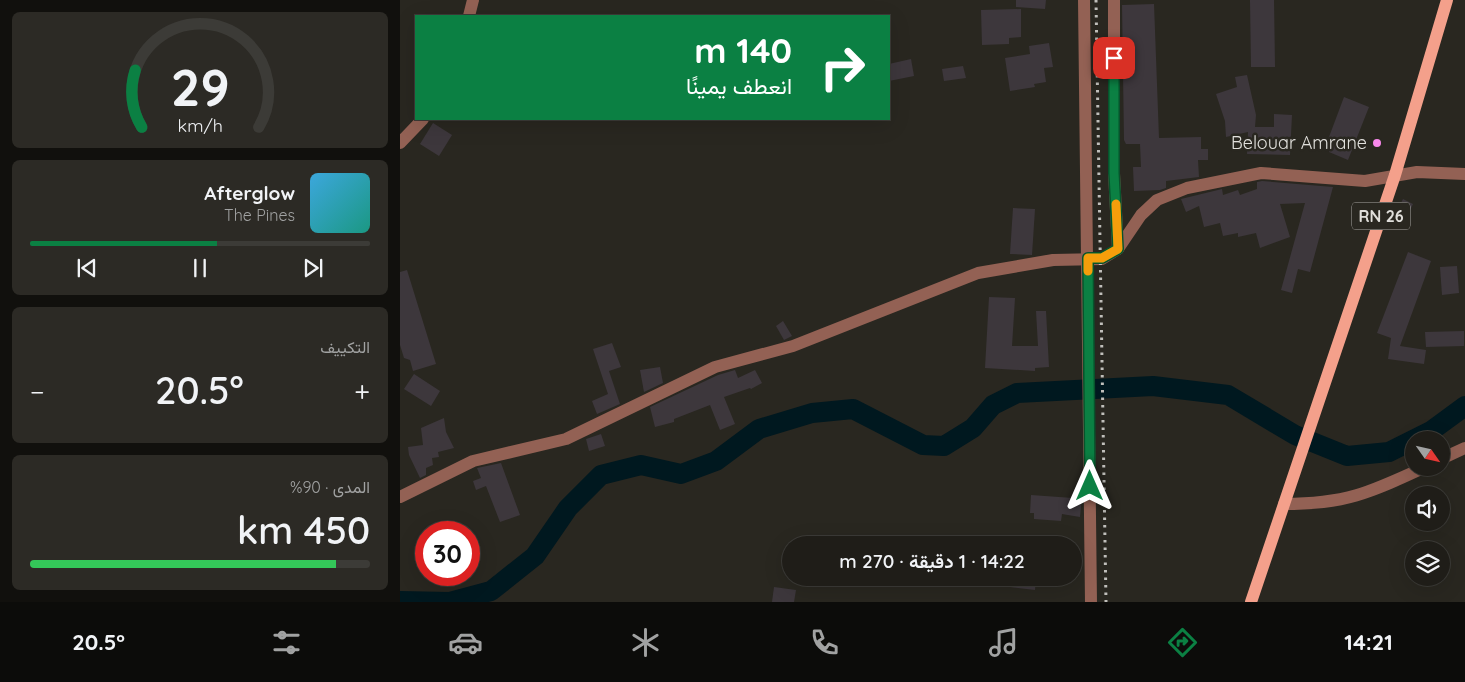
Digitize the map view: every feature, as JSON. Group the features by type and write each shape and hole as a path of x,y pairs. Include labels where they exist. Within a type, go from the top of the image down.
{"main road":[{"name":"RN 26","path":"1251,602 1395,175 1447,0"}],"street":[{"path":"469,15 473,0"},
{"path":"1084,0 1091,602"},
{"path":"1114,0 1114,173 1118,249"},
{"path":"400,143 422,120"},
{"path":"400,497 473,461 566,439 716,367 793,346 978,273 1053,260 1102,258 1118,249 1141,215 1157,200 1187,188 1260,173 1366,181 1418,172 1465,174"},
{"path":"1450,455 1465,448"},
{"path":"1284,504 1340,501 1369,493 1406,476"}],"building":[{"path":"1016,0 1046,0 1045,9 1016,7"},
{"path":"1250,0 1274,0 1275,67 1251,67"},
{"path":"1154,4 1159,138 1201,137 1201,149 1208,149 1208,160 1198,160 1199,177 1166,181 1166,188 1160,190 1134,191 1133,167 1141,167 1140,144 1126,144 1124,140 1122,5"},
{"path":"1021,9 1021,37 1009,38 1009,44 982,45 981,10"},
{"path":"1049,43 1053,67 1044,68 1046,82 1034,84 1035,87 1010,91 1005,58 1030,54 1029,46"},
{"path":"911,59 914,76 890,81 890,64"},
{"path":"963,66 966,78 944,81 942,69"},
{"path":"1247,75 1256,115 1255,127 1274,127 1274,114 1292,115 1290,155 1247,154 1248,132 1226,137 1225,121 1216,94 1237,87 1235,77"},
{"path":"1344,97 1369,107 1348,160 1329,152 1330,148 1326,145"},
{"path":"433,123 452,135 439,156 420,144"},
{"path":"1257,182 1333,187 1310,272 1298,269 1292,293 1281,290 1305,203 1280,204 1290,237 1260,248 1256,233 1238,237 1238,233 1223,236 1220,223 1204,227 1199,206 1186,212 1181,199 1222,189 1223,195 1238,190 1240,195 1257,189"},
{"path":"1403,199 1413,204 1407,216 1397,211"},
{"path":"1013,208 1035,209 1032,255 1010,254"},
{"path":"1408,252 1431,261 1400,346 1426,350 1424,364 1388,359 1391,338 1377,333"},
{"path":"1457,266 1459,293 1442,295 1440,267"},
{"path":"407,270 436,364 413,371 410,360 404,358 400,345 400,272"},
{"path":"989,297 1015,298 1012,346 1038,346 1036,311 1046,311 1049,367 1035,368 1035,371 985,368"},
{"path":"783,321 792,336 784,340 776,326"},
{"path":"1464,331 1464,346 1426,347 1425,332"},
{"path":"612,343 621,367 609,371 620,404 597,414 592,401 608,394 593,349"},
{"path":"660,367 663,383 644,392 640,370"},
{"path":"735,370 738,378 755,370 762,383 751,389 724,397 735,424 720,430 710,405 674,419 674,422 655,427 650,407 718,375"},
{"path":"414,374 440,391 431,406 404,389"},
{"path":"444,418 446,432 454,448 438,452 439,457 432,458 433,465 426,468 426,475 420,478 409,455 408,447 423,445 421,428"},
{"path":"601,434 605,446 589,451 586,439"},
{"path":"501,463 520,515 500,522 486,486 476,490 473,481 481,478 477,468"},
{"path":"1031,495 1073,498 1073,495 1082,497 1080,517 1062,514 1061,521 1034,519 1034,513 1030,513"},
{"path":"1010,586 1035,586 1035,590"},
{"path":"774,587 796,590 794,602 772,602"}],"waterway":[{"path":"400,601 450,602 491,591 535,556 568,508 601,475 641,465 681,474 716,461 759,429 812,413 853,409 923,445 944,446 973,428 993,405 1017,393 1153,386 1228,395 1295,435 1347,456 1389,452 1431,431 1465,406"}],"railway":[{"path":"1096,0 1106,602"}],"slow traffic":[{"path":"1088,271 1088,258 1102,258 1118,249 1116,204"}],"place":[{"name":"Belouar Amrane","path":"1377,143"}],"route":[{"path":"1090,486 1088,258 1102,258 1118,249 1114,173 1114,58"}]}
